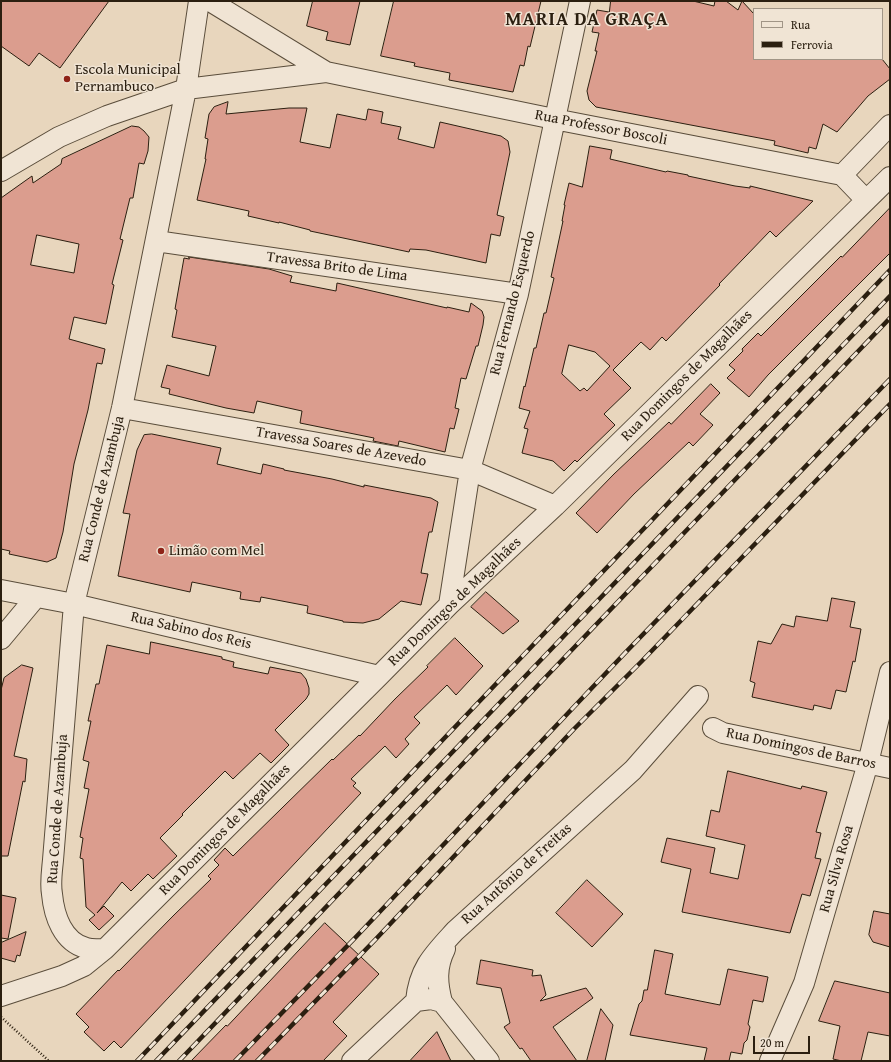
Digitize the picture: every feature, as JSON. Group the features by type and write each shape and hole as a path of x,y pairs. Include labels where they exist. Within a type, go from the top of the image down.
{"street":[{"name":"Rua Conde de Azambuja","path":"105,949 86,948 71,941 62,930 56,916 51,894 74,604 122,408 186,90 199,1"},
{"name":"Rua Professor Boscoli","path":"210,1 326,72"},
{"name":"Rua Fernando Esquerdo","path":"449,605 470,470 518,294 580,1"},
{"name":"Rua Professor Boscoli","path":"1,171 59,137 107,116 186,90 326,72 554,119 842,175"},
{"path":"866,200 842,175 890,126"},
{"name":"Rua Domingos de Magalhães","path":"1,996 62,976 84,966 105,949 449,605 555,506 890,177"},
{"name":"Travessa Brito de Lima","path":"156,241 518,294"},
{"name":"Travessa Soares de Azevedo","path":"122,408 470,470 555,506"},
{"name":"Rua Sabino dos Reis","path":"1,590 74,604 379,676"},
{"path":"1,639 36,597"},
{"name":"Rua Silva Rosa","path":"770,1061 804,983 868,762 890,672"},
{"name":"Rua Antônio de Freitas","path":"416,1001 417,989 423,972 433,956 455,931 633,770 698,696"},
{"name":"Rua Domingos de Barros","path":"713,728 723,733 868,762 890,768"},
{"path":"455,931 441,958 438,972 438,985 442,1002 489,1061"},
{"path":"352,1061 416,1001 431,1000 442,1002"}],"path":[{"path":"1,1017 49,1061"}],"building":[{"path":"1,1 109,1 60,68 39,53 29,66 1,46"},
{"path":"313,1 360,1 350,45 326,40 328,32 307,26"},
{"path":"394,1 541,1 530,47 528,46 524,66 520,65 513,92 449,80 450,73 414,66 415,63 381,56"},
{"path":"611,1 693,1 714,6 715,1 726,1 738,10 742,1 753,13 753,60 883,60 890,69 890,79 868,96 837,132 823,124 816,149 809,147 808,153 774,145 775,141 596,107 589,100 587,91 597,51 595,51 599,33 592,32 597,10 609,12"},
{"path":"228,102 226,114 289,108 307,108 300,142 330,148 337,114 366,120 368,109 383,112 381,123 401,127 398,139 434,148 440,122 501,136 508,141 510,152 497,215 504,217 500,236 491,234 486,263 426,250 410,249 409,252 310,231 279,222 248,216 249,211 197,200 206,159 208,139 205,138 209,114 214,107"},
{"path":"132,126 139,127 149,137 148,151 144,164 139,163 133,198 130,198 120,239 123,240 112,284 114,285 106,324 74,317 69,339 105,349 102,364 97,363 88,410 74,464 63,532 56,558 47,562 9,554 10,551 1,549 1,198 32,176 33,183 61,164 62,159","holes":["37,235 79,244 74,273 31,265"]},
{"path":"590,146 612,150 610,159 735,186 750,188 750,186 813,201 776,237 770,231 666,341 662,337 650,350 641,342 613,370 631,388 604,414 615,425 577,462 575,460 564,471 553,461 522,453 528,429 524,428 530,411 519,408 534,348 536,348 544,313 546,313 554,278 551,277 563,221 564,205 569,183 582,187","holes":["569,345 595,352 610,366 587,391 584,388 580,391 562,374"]},
{"path":"890,208 890,253 768,375 749,397 727,378 735,370 729,365 758,333 761,336"},
{"path":"189,257 269,269 292,276 290,282 336,291 337,283 469,312 471,303 482,311 484,317 478,346 476,346 466,379 461,378 455,408 459,409 454,429 450,428 445,452 399,441 398,446 373,441 374,438 300,423 302,411 257,401 254,413 226,408 169,394 170,389 161,387 167,365 209,376 216,346 172,337 177,310 175,309 184,258 189,259"},
{"path":"711,384 720,393 700,414 713,425 693,446 689,442 634,494 597,533 576,513 614,474 669,422 671,424"},
{"path":"152,434 221,448 217,464 261,474 263,464 364,487 364,485 431,498 438,502 432,532 429,532 421,573 428,574 421,605 401,601 379,619 363,623 343,622 307,613 308,606 261,597 260,602 240,599 241,592 192,582 190,592 118,576 130,514 123,513 137,450 144,435"},
{"path":"486,592 519,621 503,634 471,607"},
{"path":"832,598 855,602 850,627 861,629 855,662 853,661 846,692 836,690 831,709 814,705 813,710 752,697 755,683 750,681 758,641 771,644 782,624 794,627 796,616 827,621"},
{"path":"455,638 483,666 456,695 447,685 414,717 420,723 405,739 409,744 396,758 385,746 351,779 356,783 353,786 361,793 121,1048 114,1041 104,1051 84,1032 89,1027 76,1014 118,970 119,971 211,879 208,876 219,865 214,860 225,848 233,856 332,759 333,760 359,735 360,736"},
{"path":"151,642 222,657 222,659 234,662 233,667 268,674 270,667 301,673 306,679 309,694 306,699 275,730 289,745 271,763 260,753 233,779 225,771 160,838 177,856 153,879 148,874 131,891 122,882 97,913 104,906 114,916 99,930 89,920 95,915 86,907 83,859 80,858 83,838 80,837 89,789 84,788 89,762 83,760 91,721 88,721 96,684 99,684 107,645 149,654"},
{"path":"22,665 33,668 14,756 27,759 25,782 23,781 8,856 1,856 1,690 4,678"},
{"path":"728,771 801,789 802,786 827,792 816,832 821,833 815,858 821,859 810,896 802,894 790,933 682,912 691,869 661,862 667,838 715,848 710,873 738,879 745,845 706,836 711,810 719,812"},
{"path":"587,880 623,914 592,947 556,913"},
{"path":"1,895 16,898 8,939 1,938"},
{"path":"874,911 890,914 890,947 873,942 869,935"},
{"path":"325,923 379,974 333,1022 347,1036 323,1061 191,1061 226,1025 227,1026"},
{"path":"26,932 20,956 17,955 15,962 1,958 1,943"},
{"path":"655,950 673,954 665,994 720,1005 728,969 768,977 763,1002 753,1000 748,1024 750,1027 747,1040 744,1043 742,1054 731,1052 729,1061 704,1061 707,1048 630,1035 639,1004 642,1001 644,990 647,990"},
{"path":"481,960 533,970 532,976 541,975 546,995 540,1001 586,988 593,998 553,1027 577,1061 531,1061 504,1027 510,1023 501,988 477,984"},
{"path":"835,981 890,993 890,1036 868,1032 861,1061 842,1061 833,1059 840,1026 819,1021"},
{"path":"601,1009 613,1025 605,1061 587,1061"},
{"path":"437,1032 451,1061 410,1061"}],"railway":[{"path":"137,1061 890,270"},
{"path":"156,1061 890,296"},
{"path":"179,1061 890,318"},
{"path":"235,1061 354,939 625,653 890,379"},
{"path":"257,1061 375,940 574,729 641,662 890,404"}],"place":[{"name":"Escola Municipal Pernambuco","path":"67,79"},
{"name":"Limão com Mel","path":"161,551"}],"district":[{"name":"MARIA DA GRAÇA","path":"587,20"}]}
